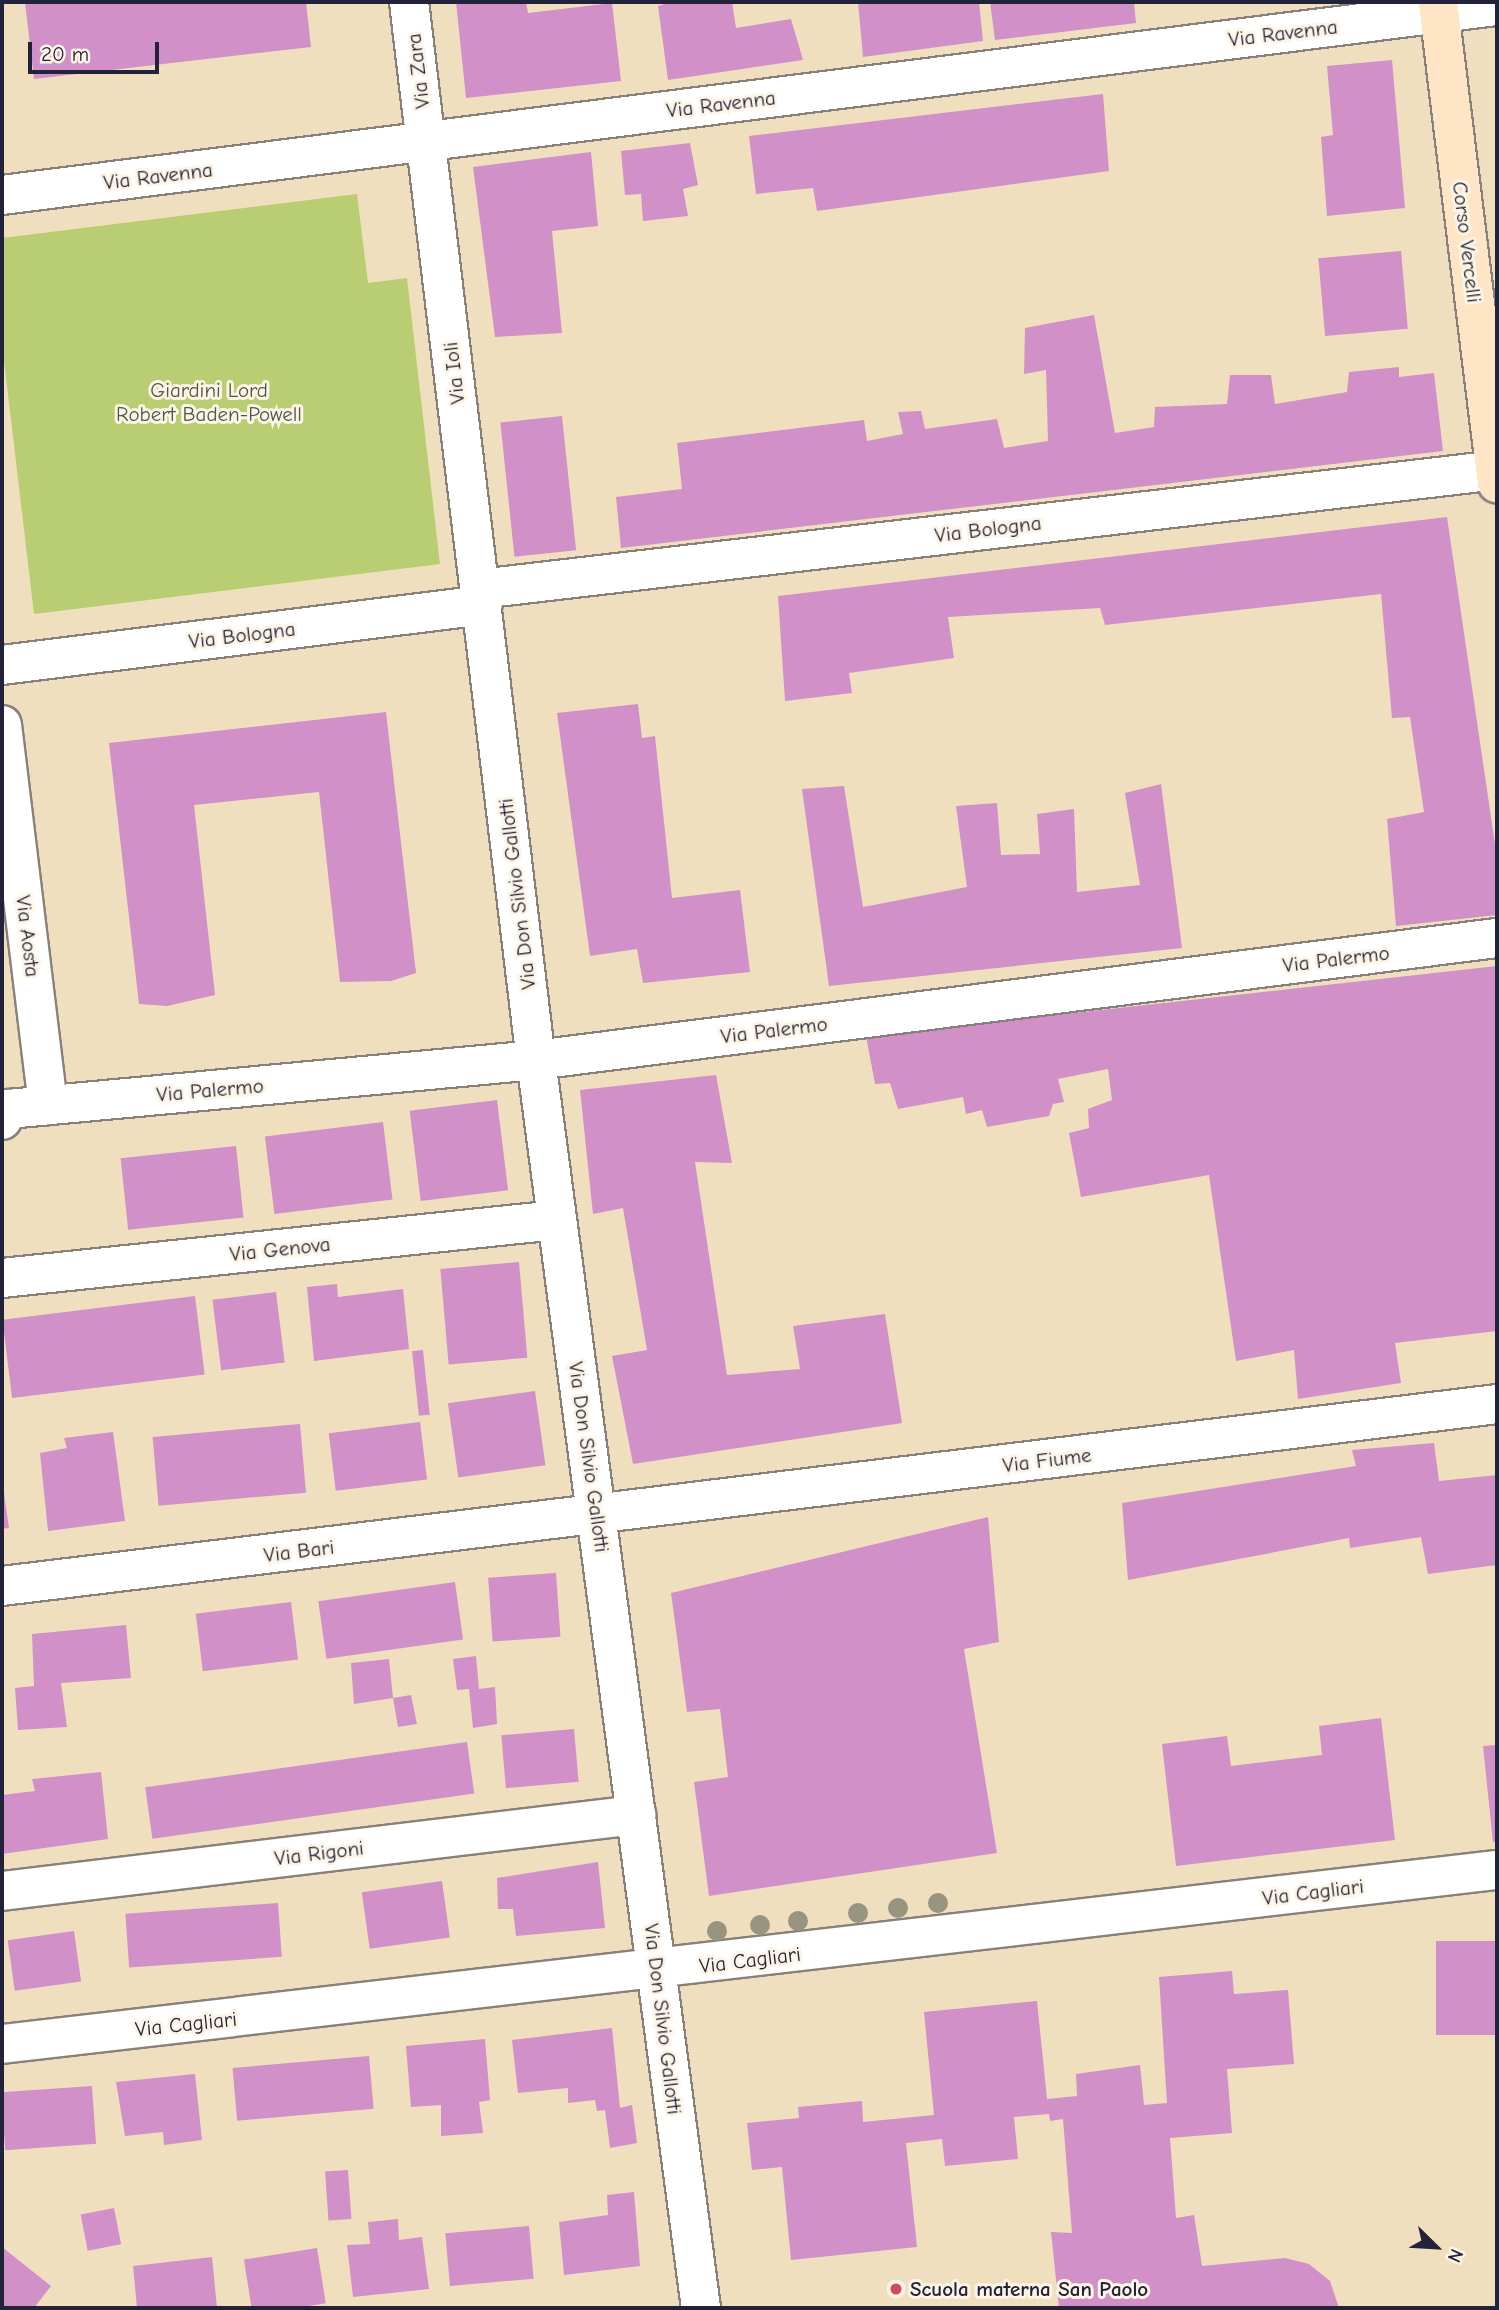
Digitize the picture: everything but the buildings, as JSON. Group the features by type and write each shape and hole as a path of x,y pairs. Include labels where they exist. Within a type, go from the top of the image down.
{"main road":[{"name":"Corso Vercelli","path":"1439,8 1497,474"}],"street":[{"name":"Via Zara","path":"410,2 426,141"},
{"name":"Via Ravenna","path":"2,195 1439,8 1497,6"},
{"name":"Via Ioli","path":"426,141 481,597"},
{"name":"Via Bologna","path":"2,665 481,597 1497,474"},
{"name":"Via Don Silvio Gallotti","path":"481,597 557,1220 701,2308"},
{"name":"Via Aosta","path":"2,725 48,1105"},
{"name":"Via Palermo","path":"2,1120 8,1109 537,1060 1497,938"},
{"name":"Via Genova","path":"2,1278 557,1220"},
{"name":"Via Fiume","path":"596,1516 1497,1404"},
{"name":"Via Bari","path":"2,1586 596,1516"},
{"name":"Via Rigoni","path":"2,1891 636,1815"},
{"name":"Via Cagliari","path":"2,2044 657,1971 1497,1870"}],"green space":[{"name":"Giardini Lord Robert Baden-Powell","path":"357,194 368,283 407,278 440,564 34,614 2,344 2,238"}],"place":[{"name":"Scuola materna San Paolo","path":"896,2289"}]}
